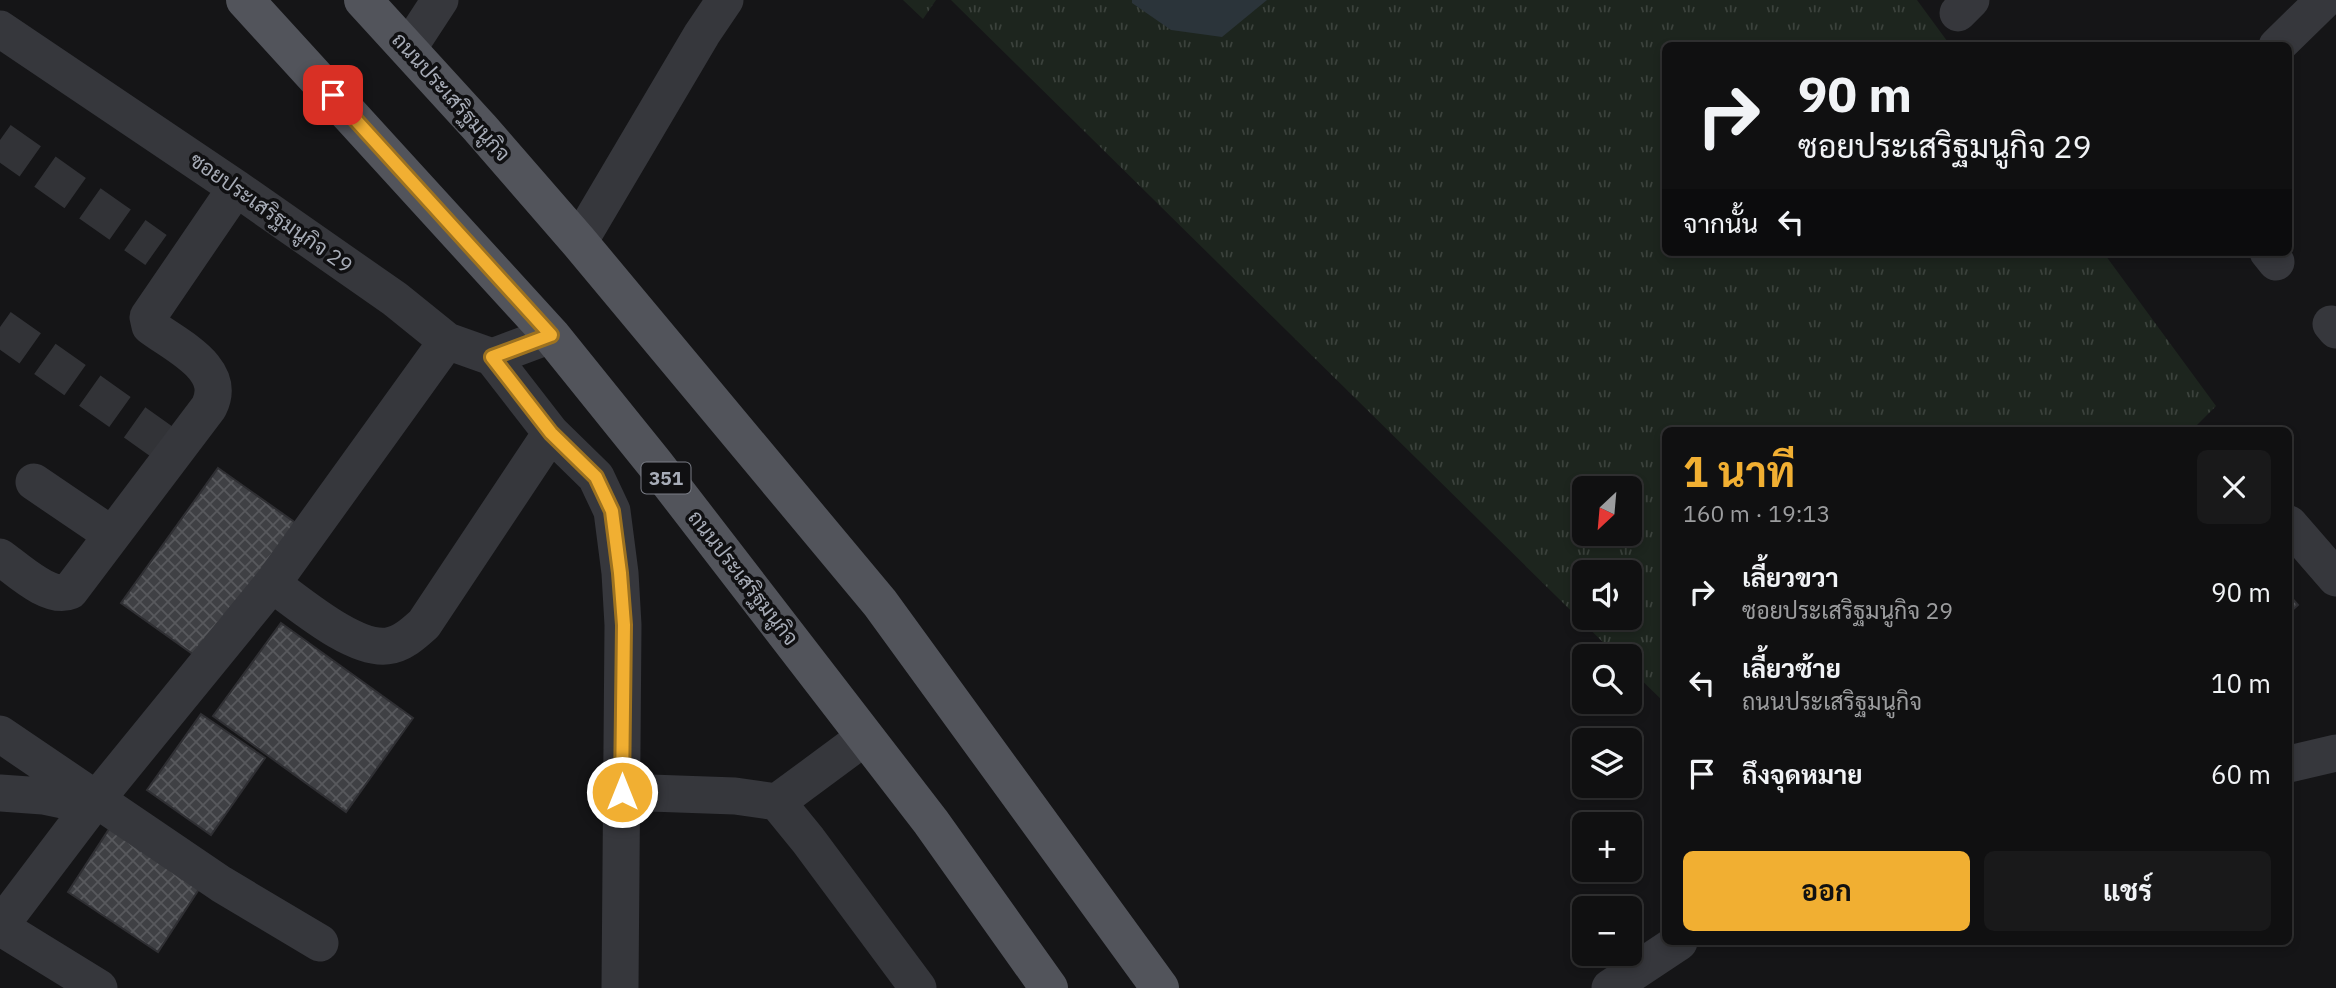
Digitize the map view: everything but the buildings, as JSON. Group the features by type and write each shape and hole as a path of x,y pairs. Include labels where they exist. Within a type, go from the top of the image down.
{"main road":[{"name":"ถนนประเสริฐมนูกิจ","path":"245,0 551,335 655,464 930,822 1040,985"},
{"name":"ถนนประเสริฐมนูกิจ","path":"363,0 579,242 880,603 1160,988"}],"street":[{"path":"408,49 440,0"},
{"path":"579,242 702,34 725,0"},
{"path":"2282,42 2321,10"},
{"name":"ซอยประเสริฐมนูกิจ 29","path":"0,29 236,188 395,299 447,341 492,357"},
{"path":"0,557 51,593 62,594 70,591 209,407 215,386 206,367 155,329 148,322 148,317 168,259 236,188"},
{"path":"551,335 492,357 551,433 596,477 612,511 624,625 620,988"},
{"path":"99,988 0,927 93,803 272,584 447,341"},
{"path":"272,584 342,633 370,645 386,646 405,640 424,624 551,433"},
{"path":"34,482 112,535"},
{"path":"2292,527 2336,578"},
{"path":"0,734 93,803 320,943"},
{"path":"777,802 865,737"},
{"path":"2292,763 2336,753"},
{"path":"622,792 735,796 777,802 918,988"},
{"path":"0,793 93,803"},
{"path":"1609,988 1674,945"}],"green space":[{"path":"903,0 936,0 923,19"},
{"path":"951,0 1917,0 1948,42 1662,42 1662,256 2106,256 2216,406 2195,427 1662,427 1662,700 1642,681 1642,644 1605,644 1591,630 1642,630 1642,560 1572,560 1572,612"}],"shaded area":[{"path":"1132,0 1267,0 1222,37 1171,30 1132,3"}],"tunnel":[{"path":"0,140 156,250"},
{"path":"0,327 175,451"}],"route":[{"path":"333,95 551,335 492,357 551,433 596,477 612,511 624,625 622,792"}]}
